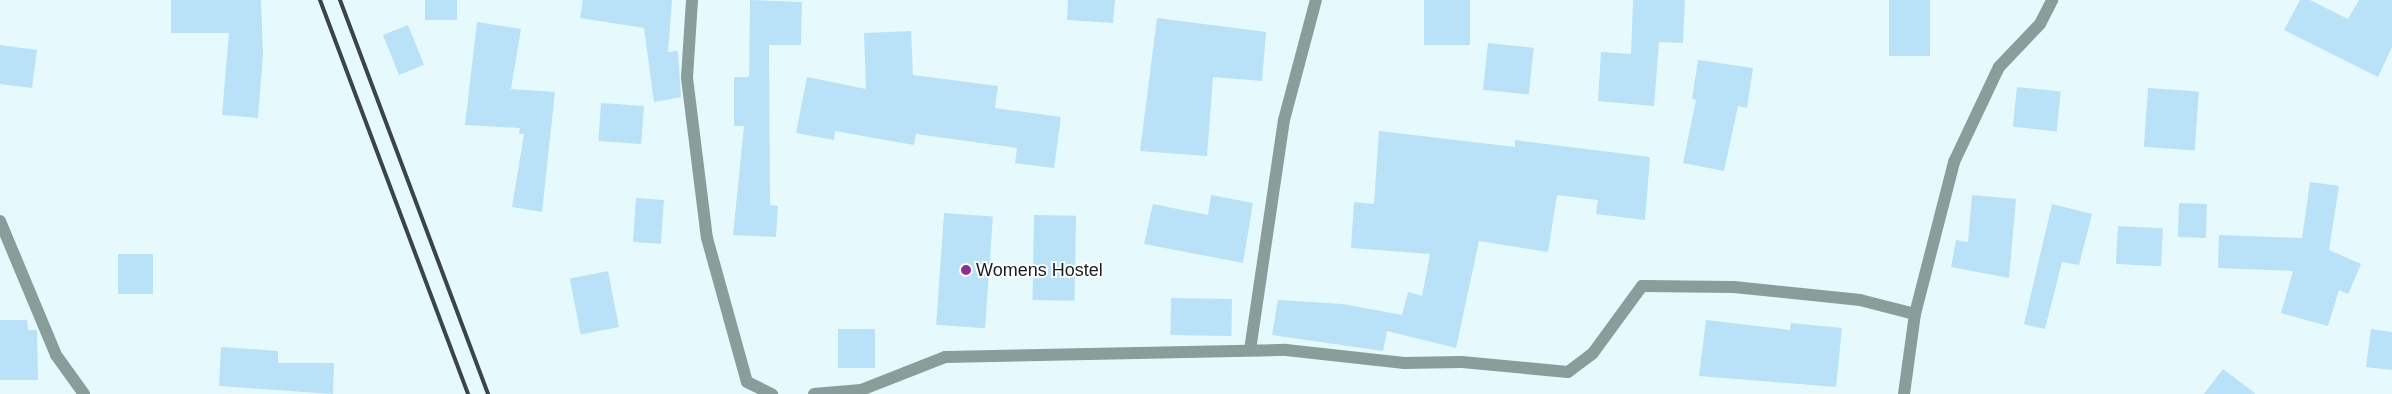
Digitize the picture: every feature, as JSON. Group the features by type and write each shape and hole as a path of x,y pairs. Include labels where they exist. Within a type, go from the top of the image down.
{"street":[{"path":"692,0 687,78 707,238 747,382 772,394"},
{"path":"1250,350 1284,120 1316,0"},
{"path":"1904,394 1916,314 1954,162 1999,67 2040,24 2052,0"},
{"path":"0,221 56,355 84,394"},
{"path":"814,394 861,390 945,357 1250,350 1568,372 1593,353 1642,286 1734,287 1850,299 1916,314"}],"building":[{"path":"171,0 261,0 263,54 258,118 222,115 229,33 171,33"},
{"path":"425,0 457,0 457,20 425,20"},
{"path":"583,0 672,0 668,52 678,51 681,97 654,102 644,28 580,18"},
{"path":"750,0 802,2 801,45 769,45 770,205 778,206 776,237 733,235 744,126 734,126 734,77 749,77"},
{"path":"1068,0 1115,0 1113,23 1067,20"},
{"path":"1424,0 1470,0 1470,45 1424,45"},
{"path":"1633,0 1685,0 1683,43 1659,42 1654,106 1598,101 1601,52 1631,54"},
{"path":"1889,0 1930,0 1930,56 1889,56"},
{"path":"2300,0 2310,0 2348,19 2359,0 2392,0 2392,47 2378,77 2284,30"},
{"path":"1157,18 1266,32 1262,81 1213,77 1207,156 1140,151"},
{"path":"477,22 521,29 511,89 555,92 542,212 512,207 524,134 519,134 520,128 465,125"},
{"path":"408,25 424,65 399,75 383,35"},
{"path":"911,31 913,75 998,86 995,108 1061,117 1054,168 1015,163 1017,148 916,134 914,145 835,131 834,140 796,133 807,77 866,89 864,33"},
{"path":"1488,43 1534,48 1529,95 1483,90"},
{"path":"0,45 37,50 32,88 0,84"},
{"path":"1698,60 1753,68 1747,108 1738,106 1724,171 1683,163 1696,100 1692,99"},
{"path":"2017,87 2061,92 2057,131 2013,127"},
{"path":"2148,88 2199,92 2195,150 2144,147"},
{"path":"601,103 644,106 641,144 598,141"},
{"path":"1379,131 1515,147 1515,140 1650,157 1645,220 1596,214 1598,200 1557,195 1548,252 1479,241 1456,348 1387,331 1383,351 1272,335 1278,300 1343,304 1402,315 1408,292 1422,296 1430,254 1351,248 1354,202 1374,204"},
{"path":"2310,182 2339,186 2329,250 2361,264 2348,294 2339,290 2328,326 2281,313 2293,271 2218,268 2219,235 2302,238"},
{"path":"1211,195 1253,203 1243,263 1144,244 1153,204 1208,215"},
{"path":"1972,195 2016,199 2009,278 1951,267 1956,240 1968,242"},
{"path":"636,198 664,200 661,244 633,242"},
{"path":"2179,203 2207,204 2206,238 2178,237"},
{"path":"2052,204 2092,214 2079,265 2062,262 2045,329 2024,324"},
{"name":"Womens Hostel","path":"944,213 993,216 985,328 936,325"},
{"path":"1034,215 1076,216 1075,301 1033,300"},
{"path":"2118,226 2163,228 2161,266 2116,264"},
{"path":"118,254 153,254 153,294 118,294"},
{"path":"608,271 619,327 581,334 570,278"},
{"path":"1171,298 1232,299 1231,336 1170,335"},
{"path":"0,320 27,320 28,330 37,330 38,380 0,380"},
{"path":"1706,320 1790,330 1791,323 1842,328 1836,387 1699,376"},
{"path":"838,329 875,329 875,368 838,368"},
{"path":"2371,329 2392,332 2392,370 2366,367"},
{"path":"221,347 278,351 278,363 334,363 333,394 219,386"},
{"path":"2223,369 2256,394 2204,394"}],"railway":[{"path":"320,0 468,394"},
{"path":"340,0 488,394"}],"place":[{"name":"Womens Hostel","path":"966,270"}]}
